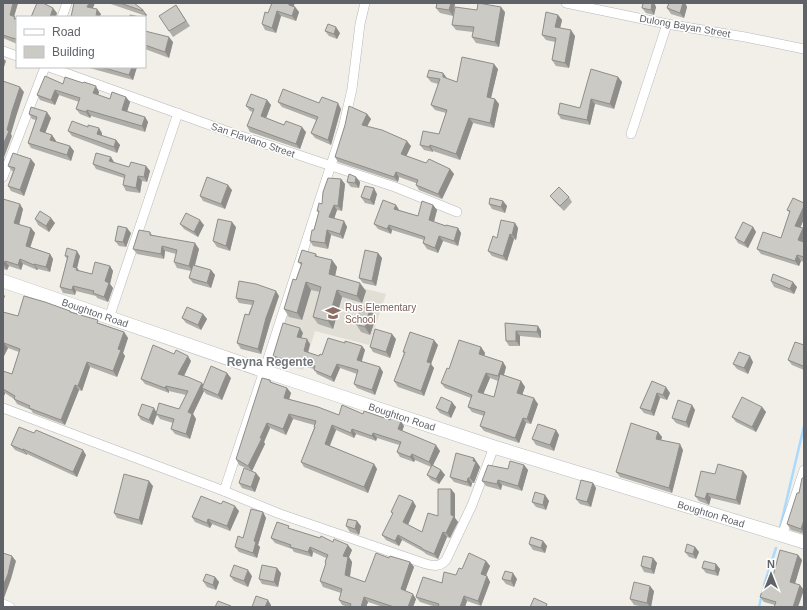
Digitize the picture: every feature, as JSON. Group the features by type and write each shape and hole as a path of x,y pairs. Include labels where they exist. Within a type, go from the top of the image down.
{"main road":[{"name":"Boughton Road","path":"3,281 264,371 494,447 804,542"}],"street":[{"path":"62,16 67,3"},
{"path":"224,491 349,106 360,24 365,3"},
{"name":"Dulong Bayan Street","path":"566,3 667,24 745,37 804,49"},
{"path":"631,134 667,24"},
{"path":"3,51 16,56"},
{"path":"3,177 45,68"},
{"name":"San Flaviano Street","path":"52,68 330,166 395,187 457,212"},
{"path":"109,318 178,113"},
{"path":"3,408 224,491 280,514 426,564 437,566 443,564 446,560 472,505 494,447"},
{"path":"782,536 804,470"}],"shaded area":[{"name":"Rus Elementary School","path":"300,272 386,294 369,345 315,331 303,370 272,360"}],"building":[{"path":"3,3 13,3 10,15 16,19 16,39 3,35"},
{"path":"37,3 43,3 53,8 50,16 31,16"},
{"path":"74,3 89,3 87,7 97,9 96,16 71,16"},
{"path":"120,3 134,3 143,11"},
{"path":"272,3 289,3 289,5 295,7 292,16 277,11 272,28 262,24 265,12 268,13"},
{"path":"437,3 451,3 449,10 436,8"},
{"path":"478,3 501,7 495,42 472,37 474,27 452,25 455,7 477,10"},
{"path":"643,3 652,3 651,10 642,8"},
{"path":"669,3 683,3 680,13 667,8"},
{"path":"176,5 186,21 169,31 159,16"},
{"path":"546,12 558,15 555,27 571,30 565,63 552,60 556,38 542,35"},
{"path":"328,24 336,27 334,34 325,31"},
{"path":"146,31 169,37 165,52 146,45"},
{"path":"462,57 494,64 487,97 495,99 490,123 469,118 456,154 430,145 429,147 420,145 423,131 439,134 447,110 431,105 440,79 427,77 429,70 443,73 443,77 457,82"},
{"path":"104,68 132,68 129,75"},
{"path":"591,69 618,77 610,104 591,99 587,120 558,114 560,103 580,108"},
{"path":"45,76 63,84 65,77 96,86 93,93 110,99 112,92 126,97 122,110 145,117 142,126 87,110 86,112 76,109 80,98 55,90 51,100 37,95"},
{"path":"3,81 20,87 7,130 9,131 3,145"},
{"path":"283,89 319,103 322,97 338,103 328,140 311,133 318,117 278,102"},
{"path":"251,94 267,100 261,116 284,125 286,121 302,127 296,144 247,126 254,109 246,106"},
{"path":"349,106 367,114 362,125 382,130 407,141 401,154 426,163 429,159 450,169 438,194 416,185 418,180 396,172 394,177 335,157"},
{"path":"31,107 47,112 40,131 52,135 50,140 70,146 67,155 28,143 37,117 29,114"},
{"path":"72,121 88,127 88,125 99,128 97,134 116,140 114,147 68,131"},
{"path":"13,153 31,159 20,190 8,186 15,168 8,166"},
{"path":"96,153 111,157 109,161 129,167 131,162 146,166 144,177 138,176 136,188 123,185 125,175 93,164"},
{"path":"349,174 356,177 355,183 347,182"},
{"path":"207,177 228,185 221,204 200,196"},
{"path":"328,178 341,179 338,206 334,205 329,217 344,221 340,234 327,230 325,243 310,241 312,230 314,230 319,211 317,211 319,203 322,204 323,192"},
{"path":"365,186 374,188 370,200 361,197"},
{"path":"559,187 569,197 560,206 550,196"},
{"path":"490,198 503,201 501,207 489,204"},
{"path":"793,198 804,203 795,226 803,228 798,240 804,242 804,257 797,255 795,261 757,249 763,232 781,238 790,211 787,210"},
{"path":"3,199 20,204 14,223 31,228 26,246 50,254 46,267 34,265 20,259 18,265 5,261 3,265"},
{"path":"383,200 396,205 394,209 418,216 422,201 433,205 429,220 446,226 458,228 454,241 439,236 435,248 423,243 425,237 389,225 387,229 374,224"},
{"path":"40,211 51,218 46,226 35,219"},
{"path":"186,213 200,220 194,232 180,224"},
{"path":"218,219 232,222 226,246 213,241"},
{"path":"501,220 515,223 512,235 510,234 503,256 488,251 493,236 497,238"},
{"path":"743,222 753,227 744,243 735,238"},
{"path":"118,226 127,228 123,242 115,241"},
{"path":"139,230 150,232 150,235 195,243 189,266 174,262 177,250 162,246 161,254 133,249"},
{"path":"67,248 77,251 73,267 77,268 76,270 92,274 95,262 110,266 105,281 109,283 104,297 93,293 94,291 73,286 72,290 60,287 68,256 65,256"},
{"path":"302,250 316,254 315,256 332,260 329,274 360,283 357,296 337,290 328,321 313,317 321,287 306,282 297,313 284,309 293,279 296,280 302,263 298,262"},
{"path":"365,250 378,253 372,281 359,278"},
{"path":"193,265 211,270 207,283 189,278"},
{"path":"773,274 793,282 790,289 771,281"},
{"path":"239,281 256,284 276,291 266,318 258,349 237,343 245,314 249,315 254,301 236,298"},
{"path":"24,296 98,320 97,323 124,332 118,349 121,350 113,371 87,362 78,386 75,385 61,420 29,408 30,406 14,399 15,396 3,389 3,371 12,374 20,349 4,343 3,346 3,312 18,316"},
{"path":"361,306 370,309 365,327 356,324"},
{"path":"187,307 203,314 198,325 182,318"},
{"path":"283,323 300,328 297,337 307,339 304,351 319,356 320,354 322,355 328,338 362,346 357,360 380,367 372,390 354,384 358,370 337,364 331,377 314,370 315,366 290,358 289,361 273,356"},
{"path":"505,323 538,326 537,332 516,331 516,341 506,341"},
{"path":"375,329 392,334 386,352 370,347"},
{"path":"410,332 434,340 427,362 431,363 421,391 394,381 405,352 403,352"},
{"path":"459,340 481,347 479,354 503,362 498,376 486,373 478,392 494,397 500,374 521,381 517,393 534,398 527,419 523,418 515,438 480,426 485,412 468,407 472,395 441,383 447,368 449,369"},
{"path":"795,342 804,345 803,366 788,360"},
{"path":"153,345 174,354 176,350 188,356 178,374 202,383 188,412 192,414 186,434 171,429 174,419 156,414 159,403 179,409 188,391 166,386 165,388 141,379"},
{"path":"739,352 750,356 744,368 733,364"},
{"path":"211,366 227,373 218,395 202,388"},
{"path":"262,378 287,388 284,398 318,407 339,415 342,405 363,414 364,411 390,420 391,417 401,421 398,429 436,445 429,462 412,454 410,457 397,452 401,442 373,433 372,436 352,429 351,433 332,425 325,444 374,464 364,487 301,462 316,421 289,414 283,429 267,423 260,438 262,438 248,466 236,459"},
{"path":"652,381 666,387 663,395 657,393 651,411 640,408"},
{"path":"441,397 452,402 448,413 436,408"},
{"path":"742,397 762,407 752,427 732,417"},
{"path":"678,400 692,405 686,422 672,418"},
{"path":"142,404 154,408 149,420 138,415"},
{"path":"631,423 658,432 656,439 680,444 669,488 616,472"},
{"path":"538,424 556,430 550,445 532,439"},
{"path":"19,427 34,433 36,430 83,450 73,472 11,445"},
{"path":"456,453 474,458 473,461 476,462 467,482 450,477"},
{"path":"510,461 524,465 518,486 498,480 497,484 482,481 488,465 508,469"},
{"path":"718,464 743,471 736,500 707,493 705,499 695,496 701,471 715,474"},
{"path":"432,465 441,470 436,479 427,475"},
{"path":"244,468 256,473 251,487 239,483"},
{"path":"124,474 149,481 139,520 114,513"},
{"path":"802,478 804,478 804,520 801,529 787,524 797,493 799,493"},
{"path":"581,480 593,483 587,502 576,499"},
{"path":"438,489 451,489 451,515 454,516 446,533 443,532 434,554 398,535 395,541 382,535 393,513 391,512 399,495 413,501 403,522 422,532 428,513 438,516"},
{"path":"535,492 545,495 543,505 532,502"},
{"path":"201,496 221,504 223,501 235,506 227,526 208,519 207,523 192,517"},
{"path":"251,509 263,512 254,541 256,542 253,553 235,547 238,536 243,538"},
{"path":"348,519 357,521 355,529 346,526"},
{"path":"277,522 289,526 288,528 320,538 321,536 333,542 334,539 348,545 343,556 348,557 345,575 365,582 376,553 389,558 390,556 410,562 401,589 413,594 408,607 394,607 364,597 361,607 350,607 351,604 339,600 342,589 320,581 328,555 310,547 308,552 290,547 291,545 271,538"},
{"path":"531,537 543,541 541,548 529,544"},
{"path":"687,544 695,547 693,554 685,552"},
{"path":"780,550 798,555 790,582 800,585 793,607 774,607 776,602 760,597 768,575 773,576"},
{"path":"3,553 12,556 8,574 3,586"},
{"path":"469,553 486,561 481,574 487,576 478,601 464,596 460,607 438,607 439,604 416,597 423,577 442,583 444,572 456,575 459,568 462,569"},
{"path":"643,556 653,558 651,569 641,566"},
{"path":"704,561 716,564 715,571 702,568"},
{"path":"234,565 248,570 244,581 230,576"},
{"path":"262,565 277,568 274,582 259,579"},
{"path":"505,571 513,573 511,581 502,579"},
{"path":"206,574 215,577 213,585 203,581"},
{"path":"634,582 650,586 647,603 630,599"},
{"path":"256,596 268,600 265,607 252,607"},
{"path":"534,598 547,604 546,607 530,607"},
{"path":"218,601 231,606 231,607 215,607"}],"waterway":[{"path":"780,528 804,426"},
{"path":"764,585 776,548"},
{"path":"759,607 762,594"}],"place":[{"name":"Rus Elementary School","path":"333,313"}],"district":[{"name":"Reyna Regente","path":"270,362"}]}
